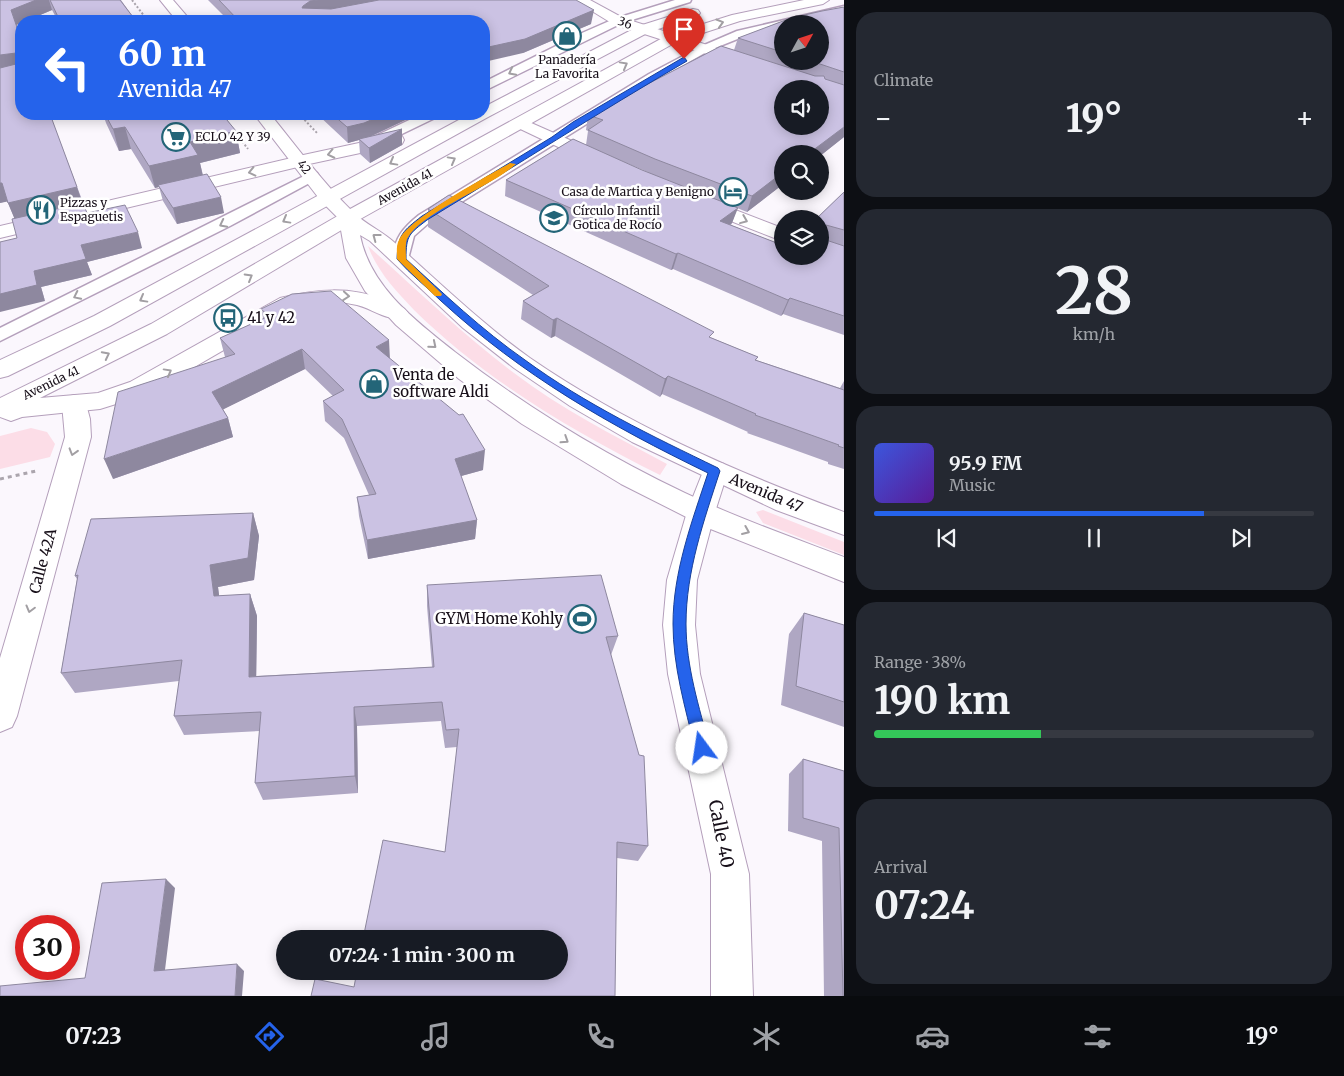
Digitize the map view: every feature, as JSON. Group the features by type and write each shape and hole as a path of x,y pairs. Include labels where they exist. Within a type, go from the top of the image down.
{"main road":[{"path":"166,0 179,15"},
{"name":"36","path":"580,0 618,21 766,68"},
{"name":"Avenida 41","path":"0,408 159,328 348,218 673,38 737,18 823,0"},
{"name":"Avenida 41","path":"490,109 644,29 710,9"},
{"name":"42","path":"267,120 328,197 348,218"},
{"path":"0,232 362,148 421,133 461,120"},
{"name":"Avenida 41","path":"0,370 102,321 469,120"},
{"path":"520,122 618,168"},
{"path":"680,195 774,232"},
{"path":"348,218 350,234 358,262 370,281 412,328 467,374 518,410 582,450 701,512 844,570"},
{"name":"Avenida 47","path":"348,218 376,237 471,323 522,363 579,400 641,436 714,471 786,502 844,524"},
{"path":"0,415 20,409 100,401 139,388 288,303 314,296 354,297 376,302 397,313"},
{"name":"Calle 42A","path":"0,716 78,438 78,419 74,404"},
{"name":"Calle 40","path":"714,471 682,580 680,625 684,674 730,874 732,996"}],"lane":[{"path":"490,84 586,35 618,21 686,0"},
{"path":"401,259 402,241 410,230 425,218 653,77 706,48 741,33 844,9"},
{"path":"362,148 420,120"},
{"path":"0,335 224,223 312,176"}],"path":[{"path":"132,0 143,15"}],"shaded area":[{"path":"368,246 476,343 532,386 589,422 667,464 660,475 562,422 499,381 470,359 441,335 400,296 376,264"},
{"path":"31,428 47,432 55,444 50,457 0,469 0,436"},
{"path":"763,510 844,542 844,555 763,523 756,512"}],"building":[{"path":"0,0 36,0 11,10 15,22 15,53 0,55"},
{"path":"50,0 120,0 131,15 57,15"},
{"path":"219,0 318,0 310,1 302,8 331,9 379,0 576,0 594,10 525,39 490,47 490,15 233,15"},
{"path":"844,7 844,72 829,67 829,15 804,15"},
{"path":"774,24 774,49 738,38"},
{"path":"721,46 774,63 774,70 796,70 815,76 824,76 828,80 774,80 774,135 829,135 829,80 844,85 844,127 820,145 774,145 774,179 752,196 655,159 588,130 603,120 588,115"},
{"path":"15,64 15,120 52,120 77,187 8,203 2,183 0,183 0,68"},
{"path":"108,120 227,120 236,131 190,142 198,155 149,166 125,127 113,129"},
{"path":"339,120 371,120 364,123 347,127"},
{"path":"402,129 369,148 359,139"},
{"path":"573,139 642,170 738,208 720,221 774,242 774,265 829,265 829,241 844,246 844,316 790,298 788,300 678,253 676,254 506,180"},
{"path":"207,174 221,197 173,208 158,185"},
{"path":"844,192 844,230 829,226 829,210 825,210"},
{"path":"449,195 714,332 709,337 758,357 755,360 844,390 844,448 755,415 668,376 665,379 557,318 553,320 523,301 549,286 428,209"},
{"path":"83,203 87,213 125,205 138,232 81,245 86,259 34,271 37,285 0,294 0,242 17,238 12,219"},
{"path":"331,291 389,340 376,347 459,415 463,414 485,450 455,459 477,520 367,540 357,497 376,494 342,419 323,401 344,390 302,349 212,392 228,418 104,459 118,392 235,354 220,338 269,316 261,309 292,294"},
{"path":"253,513 248,558 210,565 214,596 250,594 249,677 434,667 427,585 601,575 618,636 606,637 639,755 644,756 648,846 617,842 615,996 311,996 315,980 354,987 355,980 568,980 568,930 365,930 383,840 445,852 459,729 446,730 442,702 354,707 355,776 255,783 261,712 174,716 182,660 61,673 78,575 75,576 91,519"},
{"path":"804,613 844,625 844,702 796,686"},
{"path":"803,759 844,771 844,996 839,828 803,818"},
{"path":"166,879 154,971 237,964 235,996 0,996 0,986 80,980 85,978 102,883"}],"slow traffic":[{"path":"438,294 401,259 402,241 410,230 425,218 512,164"}],"place":[{"name":"Panadería La Favorita","path":"567,36"},
{"name":"ECLO 42 Y 39","path":"176,137"},
{"name":"Casa de Martica y Benigno","path":"733,192"},
{"name":"Pizzas y Espaguetis","path":"41,210"},
{"name":"Círculo Infantil Gotica de Rocío","path":"554,218"},
{"name":"41 y 42","path":"228,318"},
{"name":"Venta de software Aldi","path":"374,384"},
{"name":"GYM Home Kohly","path":"582,619"}],"route":[{"path":"684,59 425,218 410,230 402,241 401,259 436,293 522,363 579,400 641,436 714,471 682,580 680,625 684,674 702,748"}]}
